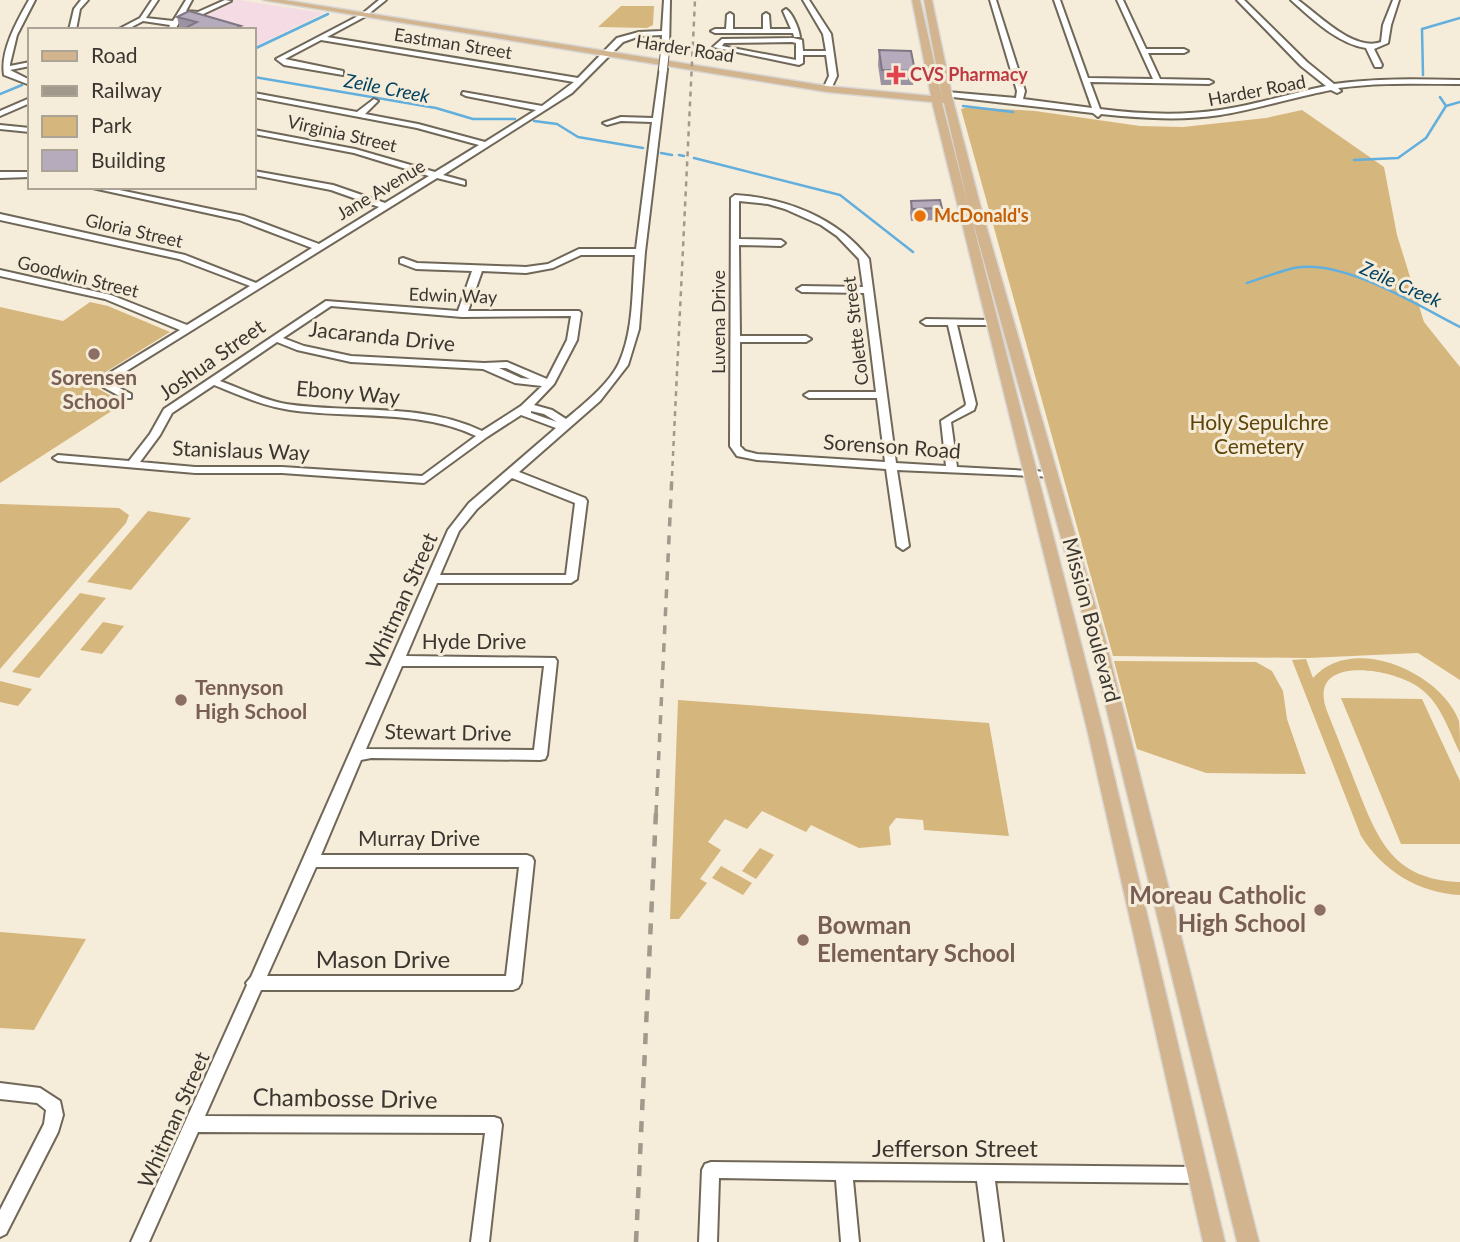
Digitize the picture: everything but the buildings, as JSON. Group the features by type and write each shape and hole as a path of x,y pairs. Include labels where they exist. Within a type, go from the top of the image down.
{"main road":[{"name":"Harder Road","path":"267,0 367,13 828,86 942,96"},
{"name":"Harder Road","path":"299,0 367,13"},
{"name":"Mission Boulevard","path":"916,0 1120,729 1248,1242"},
{"name":"Mission Boulevard","path":"928,0 942,96 962,201 1084,683 1214,1242"},
{"path":"962,201 969,204 972,218 981,226"},
{"path":"1084,683 1095,689 1120,729"},
{"path":"1172,1061 1203,1062"}],"street":[{"path":"27,82 7,73 4,63 32,0"},
{"path":"72,28 77,9 85,0"},
{"path":"124,28 142,19 156,0"},
{"path":"142,19 174,27 190,0"},
{"path":"340,73 280,61 285,55 367,13 383,0"},
{"name":"Whitman Street","path":"140,1242 195,1124 254,983 311,861 396,661 459,522 607,388 628,353 634,329 640,252 665,51 667,0"},
{"path":"806,0 827,34 833,76 828,86"},
{"path":"993,0 1021,91 1019,100"},
{"path":"1057,0 1098,113"},
{"path":"1120,0 1157,80"},
{"path":"1240,0 1304,64 1336,90"},
{"path":"1297,0 1351,41 1369,47 1384,43 1396,0"},
{"path":"183,13 200,14 228,1"},
{"path":"786,11 799,42 799,63 717,47 722,41 799,42"},
{"path":"729,31 730,15"},
{"path":"766,15 767,31"},
{"path":"715,31 767,31 819,23"},
{"name":"Jane Avenue","path":"127,396 107,385 107,379 543,109 581,81 607,51 629,36 666,33"},
{"name":"Eastman Street","path":"320,38 581,81"},
{"path":"1369,47 1378,65"},
{"path":"1143,51 1184,51"},
{"path":"800,53 830,53"},
{"path":"6,69 28,64"},
{"path":"1087,80 1209,82"},
{"name":"Harder Road","path":"942,96 1019,100 1156,121 1226,118 1336,90 1380,83 1460,82"},
{"name":"Harder Road","path":"1336,90 1460,87"},
{"path":"466,94 543,109"},
{"path":"256,95 360,114 484,144"},
{"name":"Harder Road","path":"942,96 1098,113"},
{"path":"0,114 28,101"},
{"path":"360,114 374,102"},
{"path":"607,123 621,120 655,120"},
{"path":"0,127 28,130"},
{"name":"Virginia Street","path":"256,132 355,151 462,183"},
{"path":"256,173 334,188 385,206"},
{"path":"0,175 28,174"},
{"path":"102,189 241,218 318,247"},
{"name":"Luvena Drive","path":"735,198 735,446"},
{"name":"Colette Street","path":"735,198 750,198 817,219 862,256 903,546"},
{"name":"Gloria Street","path":"0,217 182,257 257,286"},
{"path":"734,242 781,243"},
{"path":"402,261 416,265 540,269 579,252 640,252"},
{"path":"462,314 478,268"},
{"name":"Goodwin Street","path":"0,273 108,297 187,329"},
{"path":"802,289 867,290"},
{"name":"Edwin Way","path":"329,303 462,314 576,313 572,341 549,384"},
{"name":"Joshua Street","path":"132,465 169,411 329,303"},
{"path":"926,322 993,323"},
{"path":"952,323 971,404 970,408 946,421 952,470"},
{"name":"Jacaranda Drive","path":"277,339 330,355 484,366 519,380 549,384"},
{"path":"736,339 806,339"},
{"name":"Ebony Way","path":"212,381 250,397 288,407 445,420 472,428 483,435"},
{"path":"483,435 525,408 549,384"},
{"path":"808,396 881,395"},
{"path":"525,408 526,415 553,425 566,426"},
{"name":"Stanislaus Way","path":"58,458 195,470 282,470 424,480 483,435"},
{"name":"Sorenson Road","path":"735,446 741,454 748,456 1051,475"},
{"path":"433,579 571,579 581,501 511,473"},
{"name":"Hyde Drive","path":"396,661 551,662 540,755"},
{"name":"Stewart Drive","path":"355,755 540,755"},
{"name":"Murray Drive","path":"311,861 527,861 513,983"},
{"name":"Mason Drive","path":"254,983 513,983"},
{"path":"0,1091 40,1096 54,1106 55,1115 52,1126 0,1228"},
{"name":"Chambosse Drive","path":"195,1124 494,1125 480,1242"},
{"name":"Jefferson Street","path":"708,1242 711,1170 1198,1175"},
{"path":"844,1173 850,1242"},
{"path":"985,1174 994,1242"}],"shaded area":[{"path":"223,0 240,0 324,13 256,46 256,28 180,28 190,15"}],"green space":[{"path":"621,6 654,6 653,25 647,28 598,27"},
{"name":"Holy Sepulchre Cemetery","path":"969,107 1035,111 1140,126 1183,127 1266,118 1302,110 1384,167 1397,235 1424,322 1460,367 1460,680 1418,653 1308,658 1113,656 961,109"},
{"path":"90,302 108,306 170,332 88,383 124,403 0,483 0,307 63,321"},
{"path":"0,504 119,508 129,515 126,523 0,669"},
{"path":"148,511 191,518 131,590 87,582"},
{"path":"80,593 106,598 39,678 12,672"},
{"path":"103,622 124,626 102,654 80,650"},
{"path":"1306,659 1313,678 1330,665 1350,659 1372,659 1394,664 1434,687 1449,703 1459,721 1460,753 1434,702 1409,682 1392,675 1356,670 1340,673 1329,680 1324,693 1327,711 1381,840 1404,865 1419,874 1437,880 1460,882 1460,895 1430,890 1403,878 1380,860 1361,836 1292,660"},
{"path":"1114,661 1256,662 1272,671 1283,691 1287,719 1306,774 1206,773 1137,749"},
{"path":"0,681 32,689 18,706 0,702"},
{"path":"1341,698 1422,699 1460,781 1460,844 1401,844"},
{"path":"678,700 989,723 1009,836 924,830 923,820 896,818 889,827 891,845 859,848 811,825 806,832 762,811 747,829 725,819 708,842 721,850 700,879 707,883 679,919 670,919"},
{"path":"760,848 774,855 756,879 742,871"},
{"path":"721,866 752,883 743,895 712,878"},
{"path":"0,932 86,939 34,1030 0,1028"}],"waterway":[{"name":"Zeile Creek","path":"256,48 328,14"},
{"path":"1423,75 1422,29 1460,18"},
{"name":"Zeile Creek","path":"256,77 436,108 473,119 515,119"},
{"name":"Zeile Creek","path":"0,94 22,85"},
{"path":"1440,97 1446,106"},
{"path":"1446,106 1460,102"},
{"path":"963,106 1013,112"},
{"path":"1354,160 1398,158 1426,138 1446,106"},
{"name":"Zeile Creek","path":"534,121 557,124 578,137 643,148"},
{"name":"Zeile Creek","path":"661,153 672,155"},
{"name":"Zeile Creek","path":"679,155 684,156"},
{"name":"Zeile Creek","path":"694,158 840,195 913,252"},
{"name":"Zeile Creek","path":"1247,283 1294,268 1334,270 1379,286 1460,327"}],"railway":[{"path":"672,476 695,0"},
{"path":"656,814 672,474"},
{"path":"636,1242 656,812"}],"place":[{"name":"CVS Pharmacy","path":"896,75"},
{"name":"McDonald's","path":"920,216"},
{"name":"Sorensen School","path":"94,354"},
{"name":"Tennyson High School","path":"181,700"},
{"name":"Moreau Catholic High School","path":"1320,910"},
{"name":"Bowman Elementary School","path":"803,940"}]}
